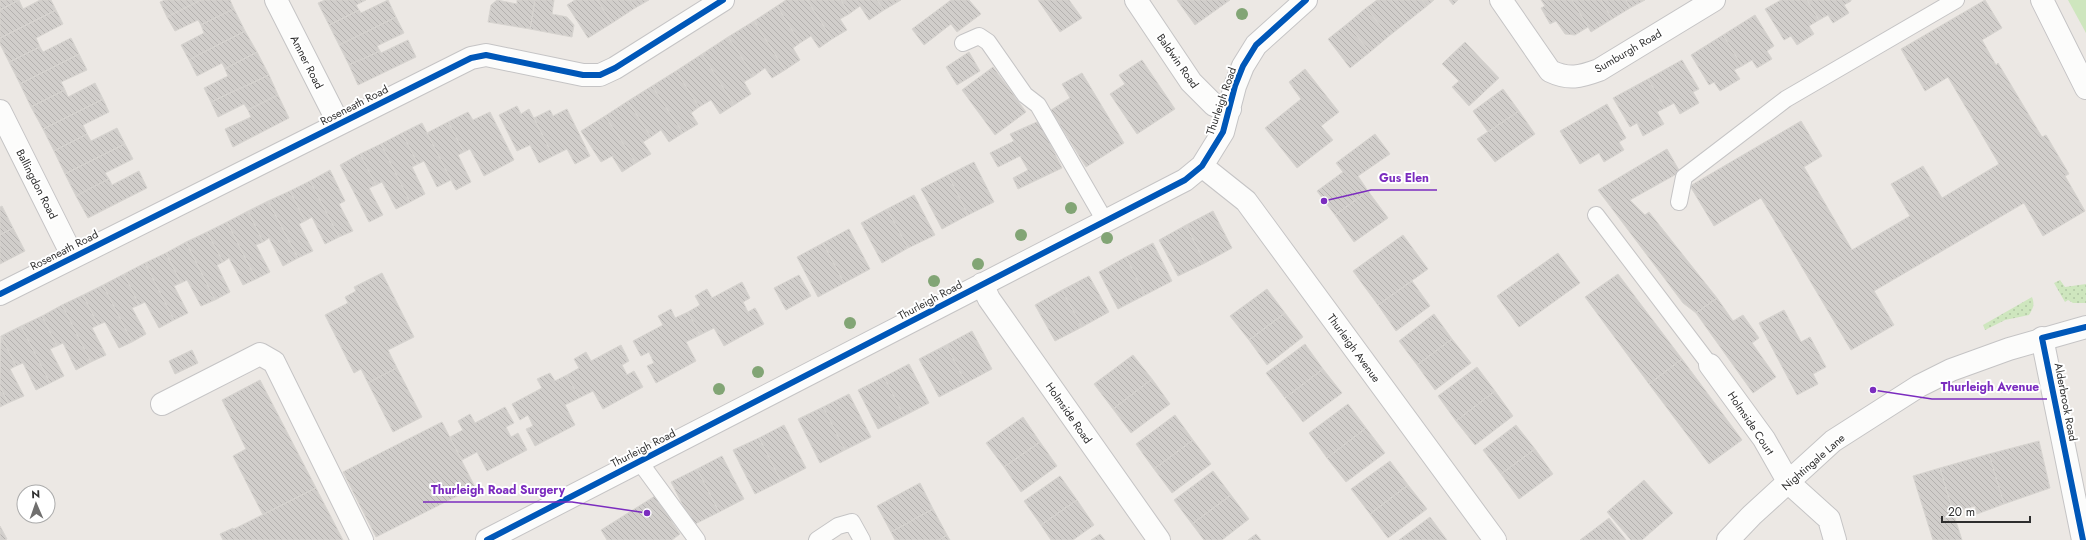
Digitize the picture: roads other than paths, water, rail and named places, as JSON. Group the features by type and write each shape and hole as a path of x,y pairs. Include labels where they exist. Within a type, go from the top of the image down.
{"street":[{"name":"Amner Road","path":"276,0 338,124"},
{"name":"Roseneath Road","path":"0,294 73,256 471,58 486,55 583,75 600,75 615,68 723,0"},
{"name":"Baldwin Road","path":"1136,0 1191,82 1214,105 1230,109"},
{"name":"Thurleigh Road","path":"487,540 1185,180 1202,166 1223,132 1235,86 1243,66 1256,45 1306,0"},
{"name":"Sumburgh Road","path":"1501,0 1550,71 1563,77 1582,76 1599,70 1714,0"},
{"path":"2042,0 2086,88"},
{"name":"Ballingdon Road","path":"0,111 73,256"},
{"name":"Thurleigh Avenue","path":"1202,166 1246,201 1495,540"},
{"name":"Holmside Road","path":"982,284 989,300 1159,540"},
{"name":"Nightingale Lane","path":"1728,540 1752,515 1789,483 1833,441 1919,386 1951,370 2042,338 2086,327"},
{"name":"Alderbrook Road","path":"2042,338 2084,538"},
{"path":"162,404 260,354 274,362 362,540"},
{"name":"Holmside Court","path":"1710,365 1764,439 1789,483 1829,519 1835,540"}],"lane":[{"path":"1679,202 1684,177 1786,99 1956,0"},
{"path":"963,43 979,36 988,42 1025,94 1038,105 1105,221"},
{"path":"1596,215 1710,365"},
{"path":"639,461 697,540"},
{"path":"817,540 838,526 852,522 862,540"}],"place":[{"name":"Gus Elen","path":"1324,201"},
{"name":"Thurleigh Avenue","path":"1873,390"},
{"name":"Thurleigh Road Surgery","path":"647,513"}]}
